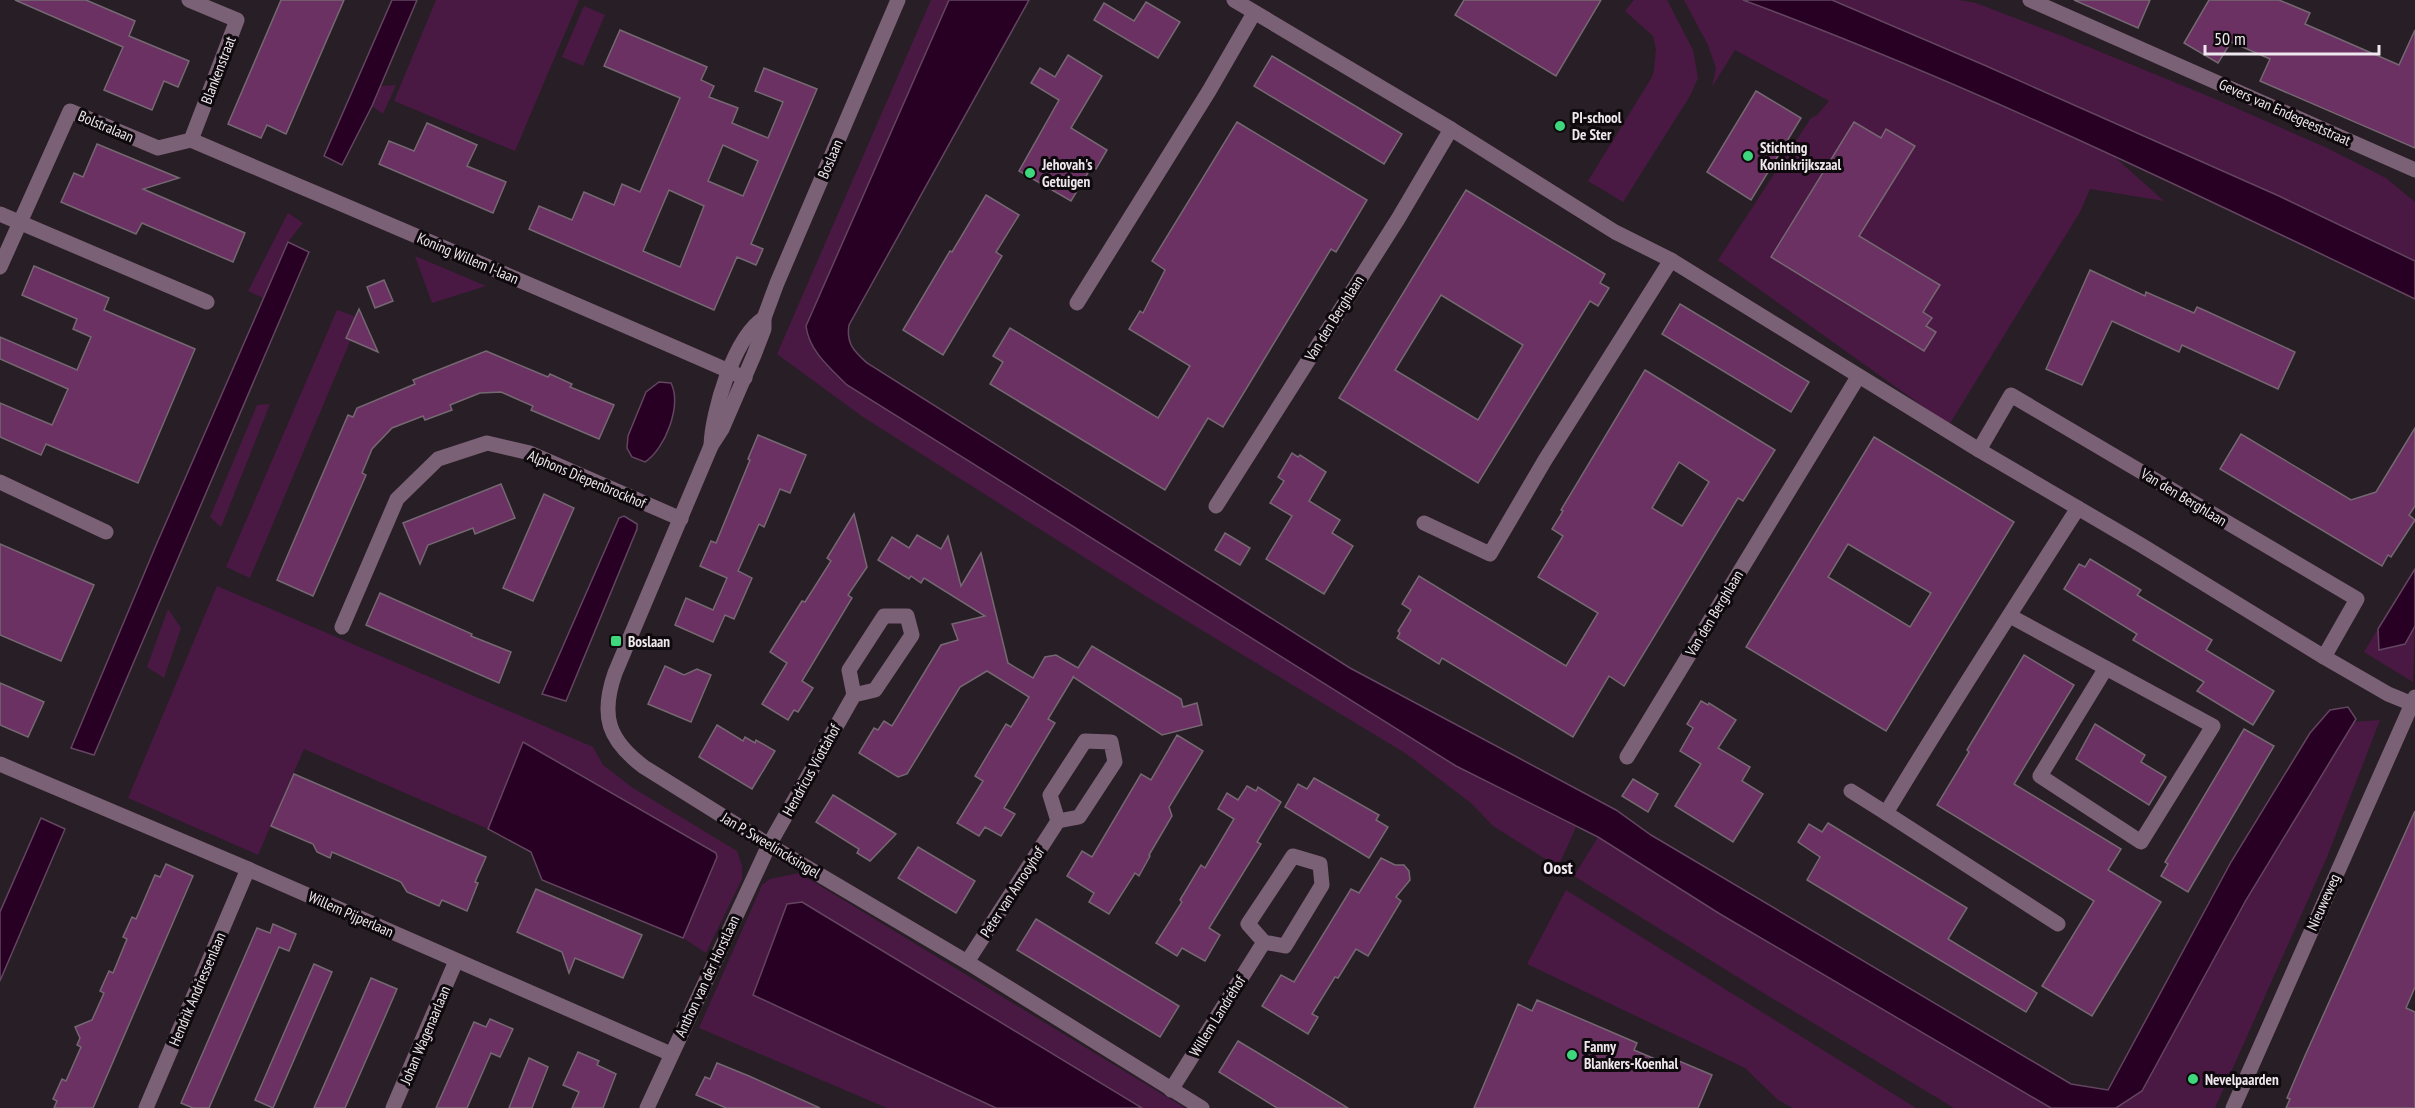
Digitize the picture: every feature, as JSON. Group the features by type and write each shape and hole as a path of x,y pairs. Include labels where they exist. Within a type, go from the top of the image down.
{"street":[{"name":"Blankenstraat","path":"189,0 219,6 237,20 191,140"},
{"name":"Boslaan","path":"745,378 764,329 764,318 898,0"},
{"path":"1234,0 1451,129 1615,232 1671,260 1979,450 2324,657 2388,694 2414,702"},
{"name":"Gevers van Endegeeststraat","path":"2030,0 2415,170"},
{"path":"1077,303 1209,91 1254,13"},
{"name":"Bolstralaan","path":"0,267 69,111 158,148 191,140"},
{"name":"Van den Berghlaan","path":"1216,506 1398,219 1451,129"},
{"name":"Koning Willem I-laan","path":"191,140 364,215 493,267 745,378"},
{"path":"0,214 207,302"},
{"path":"1424,523 1490,554 1551,450 1671,260"},
{"name":"Boslaan","path":"730,371 739,348 754,324 764,318"},
{"name":"Jan P. Sweelincksingel","path":"711,446 711,425 730,371"},
{"name":"Van den Berghlaan","path":"1627,757 1858,376"},
{"name":"Jan P. Sweelincksingel","path":"745,378 723,429 711,446 608,691 609,726 626,754 769,845 967,962 1202,1108"},
{"name":"Van den Berghlaan","path":"1979,450 2011,395 2357,600 2324,657"},
{"name":"Alphons Diepenbrockhof","path":"342,627 398,500 438,459 487,443 530,453 681,519"},
{"path":"0,482 106,532"},
{"path":"1886,813 1951,705 2078,508"},
{"path":"884,616 907,616 912,635 875,690 854,695 849,670 884,616"},
{"path":"2010,616 2106,668 2213,726 2141,842 2040,776 2106,668"},
{"name":"Hendricus Viottahof","path":"769,845 854,695"},
{"name":"Nieuweweg","path":"2233,1108 2414,702"},
{"path":"1085,741 1112,742 1115,762 1079,817 1058,821 1050,795 1085,741"},
{"name":"Willem Pijperlaan","path":"0,764 248,869 671,1054"},
{"path":"1851,791 2058,924"},
{"name":"Peter van Anrooyhof","path":"967,962 1058,821"},
{"name":"Anthon van der Horstlaan","path":"647,1108 769,845"},
{"path":"1293,856 1320,864 1322,885 1285,946 1264,942 1248,924 1293,856"},
{"name":"Hendrik Andriessenlaan","path":"146,1108 248,869"},
{"name":"Willem Landréhof","path":"1171,1090 1264,942"},
{"name":"Johan Wagenaarlaan","path":"393,1108 456,961"}],"shaded area":[{"path":"392,0 417,0 372,106 342,165 324,156"},
{"path":"436,0 579,0 515,151 394,101"},
{"path":"931,0 949,0 889,138 824,363 847,385 1456,766 1576,827 1558,867 1493,826 1471,803 1405,753 1147,597 863,417 777,354"},
{"path":"949,0 1029,0 849,325 850,342 862,359 1350,668 1616,810 1651,835 2071,1084 2108,1090 2231,862 2310,733 2330,710 2348,707 2356,719 2246,900 2142,1091 2116,1108 2051,1108 1720,914 1598,837 1456,766 847,385 816,351 806,326"},
{"path":"1634,0 1667,0 1693,50 1698,78 1690,96 1623,202 1588,181 1652,77 1654,70 1656,49 1653,36 1625,11"},
{"path":"1684,0 1743,0 1817,27 2109,152 2164,201 2090,189 2080,212 1949,425 1718,260 1811,118 1817,115 1829,101 1735,50 1712,87 1716,68 1708,45"},
{"path":"1743,0 1832,0 2279,196 2415,261 2415,299 2166,180 1998,104 1829,33"},
{"path":"1832,0 1959,0 1976,3 2220,101 2327,148 2386,178 2415,202 2415,261 2279,196"},
{"path":"584,6 605,15 583,66 562,57"},
{"path":"396,85 383,114 372,106 380,86"},
{"path":"288,213 303,223 288,242 263,298 248,291"},
{"path":"288,242 309,252 94,755 71,748 157,543"},
{"path":"415,256 486,286 432,303"},
{"path":"337,310 360,318 250,578 226,567"},
{"path":"659,382 671,383 674,392 673,415 665,437 645,462 632,457 627,448 628,436 646,392"},
{"path":"270,404 221,527 210,517 257,405"},
{"path":"624,516 637,524 637,529 566,701 542,694 619,518"},
{"path":"2415,569 2415,626 2405,644 2379,650 2378,629"},
{"path":"217,586 593,747 603,765 633,788 737,851 742,866 742,879 706,953 683,938 717,858 523,742 488,829 304,749 258,855 128,798"},
{"path":"168,609 181,628 164,678 147,667"},
{"path":"2415,626 2413,682 2364,652 2378,629 2380,650 2405,644"},
{"path":"2380,720 2327,857 2215,1108 2116,1108 2142,1091 2246,900 2353,722"},
{"path":"523,742 716,853 717,857 683,938 542,880 531,852 488,829"},
{"path":"41,818 65,829 0,981 0,912"},
{"path":"1598,837 1720,914 2051,1108 1954,1108 1574,876"},
{"path":"799,873 1185,1108 1142,1108 802,902 754,995 996,1108 887,1108 699,1028 762,885 770,879"},
{"path":"1566,890 1916,1108 1793,1108 1778,1100 1745,1068 1527,964"},
{"path":"802,902 1142,1108 996,1108 753,995 787,904"}],"building":[{"path":"15,0 86,0 135,21 129,36 189,61 178,87 164,81 152,110 104,90 123,47"},
{"path":"281,0 344,0 286,134 267,125 261,138 228,124"},
{"path":"1464,0 1601,0 1556,76 1455,15"},
{"path":"2074,0 2150,0 2138,28"},
{"path":"2209,0 2279,0 2310,13 2305,24 2399,65 2415,30 2415,148 2260,81 2270,59 2231,42 2218,63 2184,43"},
{"path":"1146,2 1180,22 1158,58 1094,20 1104,3 1134,21"},
{"path":"620,30 707,67 701,80 714,86 709,97 738,108 732,123 768,138 783,102 755,91 764,68 817,89 751,244 763,249 756,265 737,257 714,310 529,229 539,206 572,220 584,192 614,205 622,184 640,192 680,98 604,66","holes":["723,145 758,161 743,196 708,181","669,190 704,206 680,267 643,251"]},
{"path":"1068,55 1102,76 1071,128 1107,150 1096,169 1092,166 1071,201 1019,171 1059,100 1031,83 1040,68 1055,77"},
{"path":"1272,56 1402,134 1384,164 1254,86"},
{"path":"1756,91 1801,118 1751,200 1707,172"},
{"path":"1237,122 1367,200 1336,252 1331,249 1223,427 1208,418 1165,490 990,384 1003,362 993,356 1010,328 1158,418 1190,366 1129,329 1140,311 1143,313 1165,270 1152,261"},
{"path":"1854,122 1881,138 1886,129 1915,146 1859,236 1940,285 1923,312 1932,318 1926,326 1936,332 1924,351 1771,257"},
{"path":"427,123 477,145 467,166 506,182 493,213 379,164 389,141 414,151"},
{"path":"97,144 179,178 143,189 245,233 233,262 142,223 136,234 61,202 74,173 83,177"},
{"path":"1466,190 1605,274 1600,283 1609,288 1598,306 1590,301 1478,483 1339,398","holes":["1441,295 1523,345 1478,420 1395,370"]},
{"path":"986,195 1019,215 996,252 1002,256 943,355 903,330"},
{"path":"34,266 109,298 104,310 195,349 138,483 46,444 41,455 0,437 0,403 52,425 68,389 0,359 0,337 77,370 91,337 73,329 77,319 22,295"},
{"path":"2090,270 2145,296 2146,292 2194,313 2197,307 2295,352 2278,389 2182,345 2179,352 2112,321 2082,385 2046,369"},
{"path":"384,280 393,301 375,308 367,287"},
{"path":"1680,304 1809,382 1791,412 1662,334"},
{"path":"359,309 378,352 346,338"},
{"path":"486,351 548,377 550,374 572,384 570,387 614,405 599,439 531,410 533,406 501,392 480,393 450,405 452,410 425,420 423,416 392,428 372,449 362,473 366,475 313,596 277,580 348,415 353,417 357,408 415,384 413,380"},
{"path":"1645,370 1775,450 1743,501 1738,498 1624,686 1609,676 1573,737 1442,658 1439,664 1397,638 1400,633 1398,631 1411,610 1402,604 1419,576 1566,666 1598,613 1538,577 1563,536 1552,529 1563,511 1561,510","holes":["1679,462 1709,482 1682,526 1652,508"]},
{"path":"2415,428 2415,506 2409,515 2415,520 2391,557 2388,555 2382,566 2220,469 2241,434 2351,500 2376,492"},
{"path":"758,435 806,455 790,493 780,489 764,527 759,524 738,571 752,578 734,619 725,615 713,642 675,625 686,598 713,610 727,578 700,566 711,541 716,543"},
{"path":"1874,437 2014,522 1886,731 1746,647","holes":["1848,544 1931,593 1910,627 1828,577"]},
{"path":"1292,453 1298,457 1300,455 1326,472 1309,501 1340,520 1332,533 1353,546 1324,594 1266,559 1292,516 1270,503 1284,481 1278,477"},
{"path":"501,484 515,518 475,534 473,528 428,545 420,564 403,523"},
{"path":"544,494 574,508 533,601 503,588"},
{"path":"854,514 867,567 848,595 852,598 802,681 813,688 798,712 794,710 788,720 762,704 787,663 770,652 802,601 805,602 831,561 827,558"},
{"path":"1225,533 1250,548 1240,565 1215,550"},
{"path":"917,535 941,549 948,536 961,586 981,553 1008,663 1033,678 1045,657 1056,655 1078,668 1092,646 1181,699 1183,707 1197,703 1202,725 1162,735 1073,677 1048,719 1055,723 1004,808 1015,814 1001,836 985,827 979,836 957,823 983,781 975,776 1006,724 1011,727 1029,697 987,671 960,687 907,774 898,777 859,753 874,728 878,730 884,721 892,726 941,645 958,640 952,624 985,616 924,578 921,583 911,576 909,579 878,560 892,537 909,548"},
{"path":"0,544 94,585 61,661 0,635"},
{"path":"2090,559 2141,590 2137,595 2212,640 2206,650 2274,691 2253,725 2197,691 2204,682 2133,640 2137,634 2064,589 2079,564 2085,567"},
{"path":"380,593 472,634 471,636 511,652 499,683 366,625"},
{"path":"2024,655 2074,685 2014,784 2121,849 2108,870 2161,902 2092,1016 2042,986 2094,901 1937,805"},
{"path":"665,666 684,675 697,669 711,675 691,722 648,704"},
{"path":"0,683 44,702 28,737 0,725"},
{"path":"1701,701 1708,705 1709,703 1736,720 1718,748 1750,767 1742,781 1763,794 1733,842 1675,806 1701,764 1680,751 1693,728 1687,724"},
{"path":"2095,724 2145,755 2141,762 2166,777 2149,805 2076,759"},
{"path":"717,725 743,741 745,737 755,743 756,740 775,751 752,789 699,757"},
{"path":"2244,729 2274,746 2188,892 2161,876 2168,864 2165,862"},
{"path":"1177,735 1203,751 1169,807 1172,816 1139,876 1135,873 1109,914 1089,902 1094,893 1067,876 1082,851 1092,857 1141,774 1151,780"},
{"path":"294,774 486,857 475,882 478,883 467,911 442,900 439,906 407,892 401,882 332,852 330,858 317,852 313,844 271,826"},
{"path":"1314,778 1379,815 1376,820 1388,827 1369,858 1285,807 1298,784 1307,789"},
{"path":"1633,779 1658,794 1648,812 1622,796"},
{"path":"1247,786 1256,791 1258,787 1281,802 1257,842 1261,844 1209,928 1220,935 1205,961 1182,948 1177,956 1156,943 1182,902 1180,900 1201,865 1205,868 1234,819 1218,809 1227,793 1238,800"},
{"path":"833,795 896,834 870,861 857,853 859,849 816,822"},
{"path":"2415,811 2415,987 2406,1008 2415,1012 2415,1108 2286,1108 2290,1099 2287,1098 2304,1058"},
{"path":"1828,823 1967,908 1948,939 2037,993 2026,1012 1807,880 1820,857 1798,842 1809,824 1822,832"},
{"path":"918,847 975,881 956,913 898,878"},
{"path":"1381,858 1395,865 1404,865 1409,871 1410,880 1396,897 1401,901 1368,956 1356,949 1338,978 1335,977 1312,1014 1318,1017 1308,1034 1262,1006 1281,975 1294,982 1351,889 1359,893"},
{"path":"166,864 193,876 93,1108 54,1108 57,1101 53,1099 62,1079 66,1081 81,1047 77,1045 80,1038 75,1027 92,1020 104,993 100,991 109,971 113,973 127,939 123,937 132,917 136,919 155,875 160,877"},
{"path":"536,889 642,935 623,978 575,958 569,973 562,952 517,932"},
{"path":"1036,919 1179,1006 1160,1037 1017,950"},
{"path":"273,924 296,934 289,951 279,947 209,1108 193,1108 181,1103 257,928 270,933"},
{"path":"314,964 332,972 273,1108 255,1100"},
{"path":"371,978 397,989 345,1108 314,1108"},
{"name":"Fanny Blankers-Koenhal","path":"1537,1000 1637,1043 1634,1050 1676,1068 1679,1061 1712,1075 1698,1108 1474,1108 1518,1004 1532,1011"},
{"path":"490,1019 513,1029 500,1057 491,1053 467,1108 436,1108 474,1022 486,1027"},
{"path":"1238,1041 1348,1108 1277,1108 1219,1072"},
{"path":"578,1052 599,1061 597,1065 616,1074 603,1108 572,1108 579,1092 563,1085"},
{"path":"529,1058 548,1067 532,1108 509,1108"},
{"path":"717,1063 820,1108 726,1108 696,1095 705,1077 710,1079"}],"place":[{"name":"PI-school De Ster","path":"1560,126"},
{"name":"Stichting Koninkrijkszaal","path":"1748,156"},
{"name":"Jehovah's Getuigen","path":"1030,173"},
{"name":"Boslaan","path":"616,641"},
{"name":"Fanny Blankers-Koenhal","path":"1572,1055"},
{"name":"Nevelpaarden","path":"2193,1079"}],"district":[{"name":"Oost","path":"1558,867"}]}
